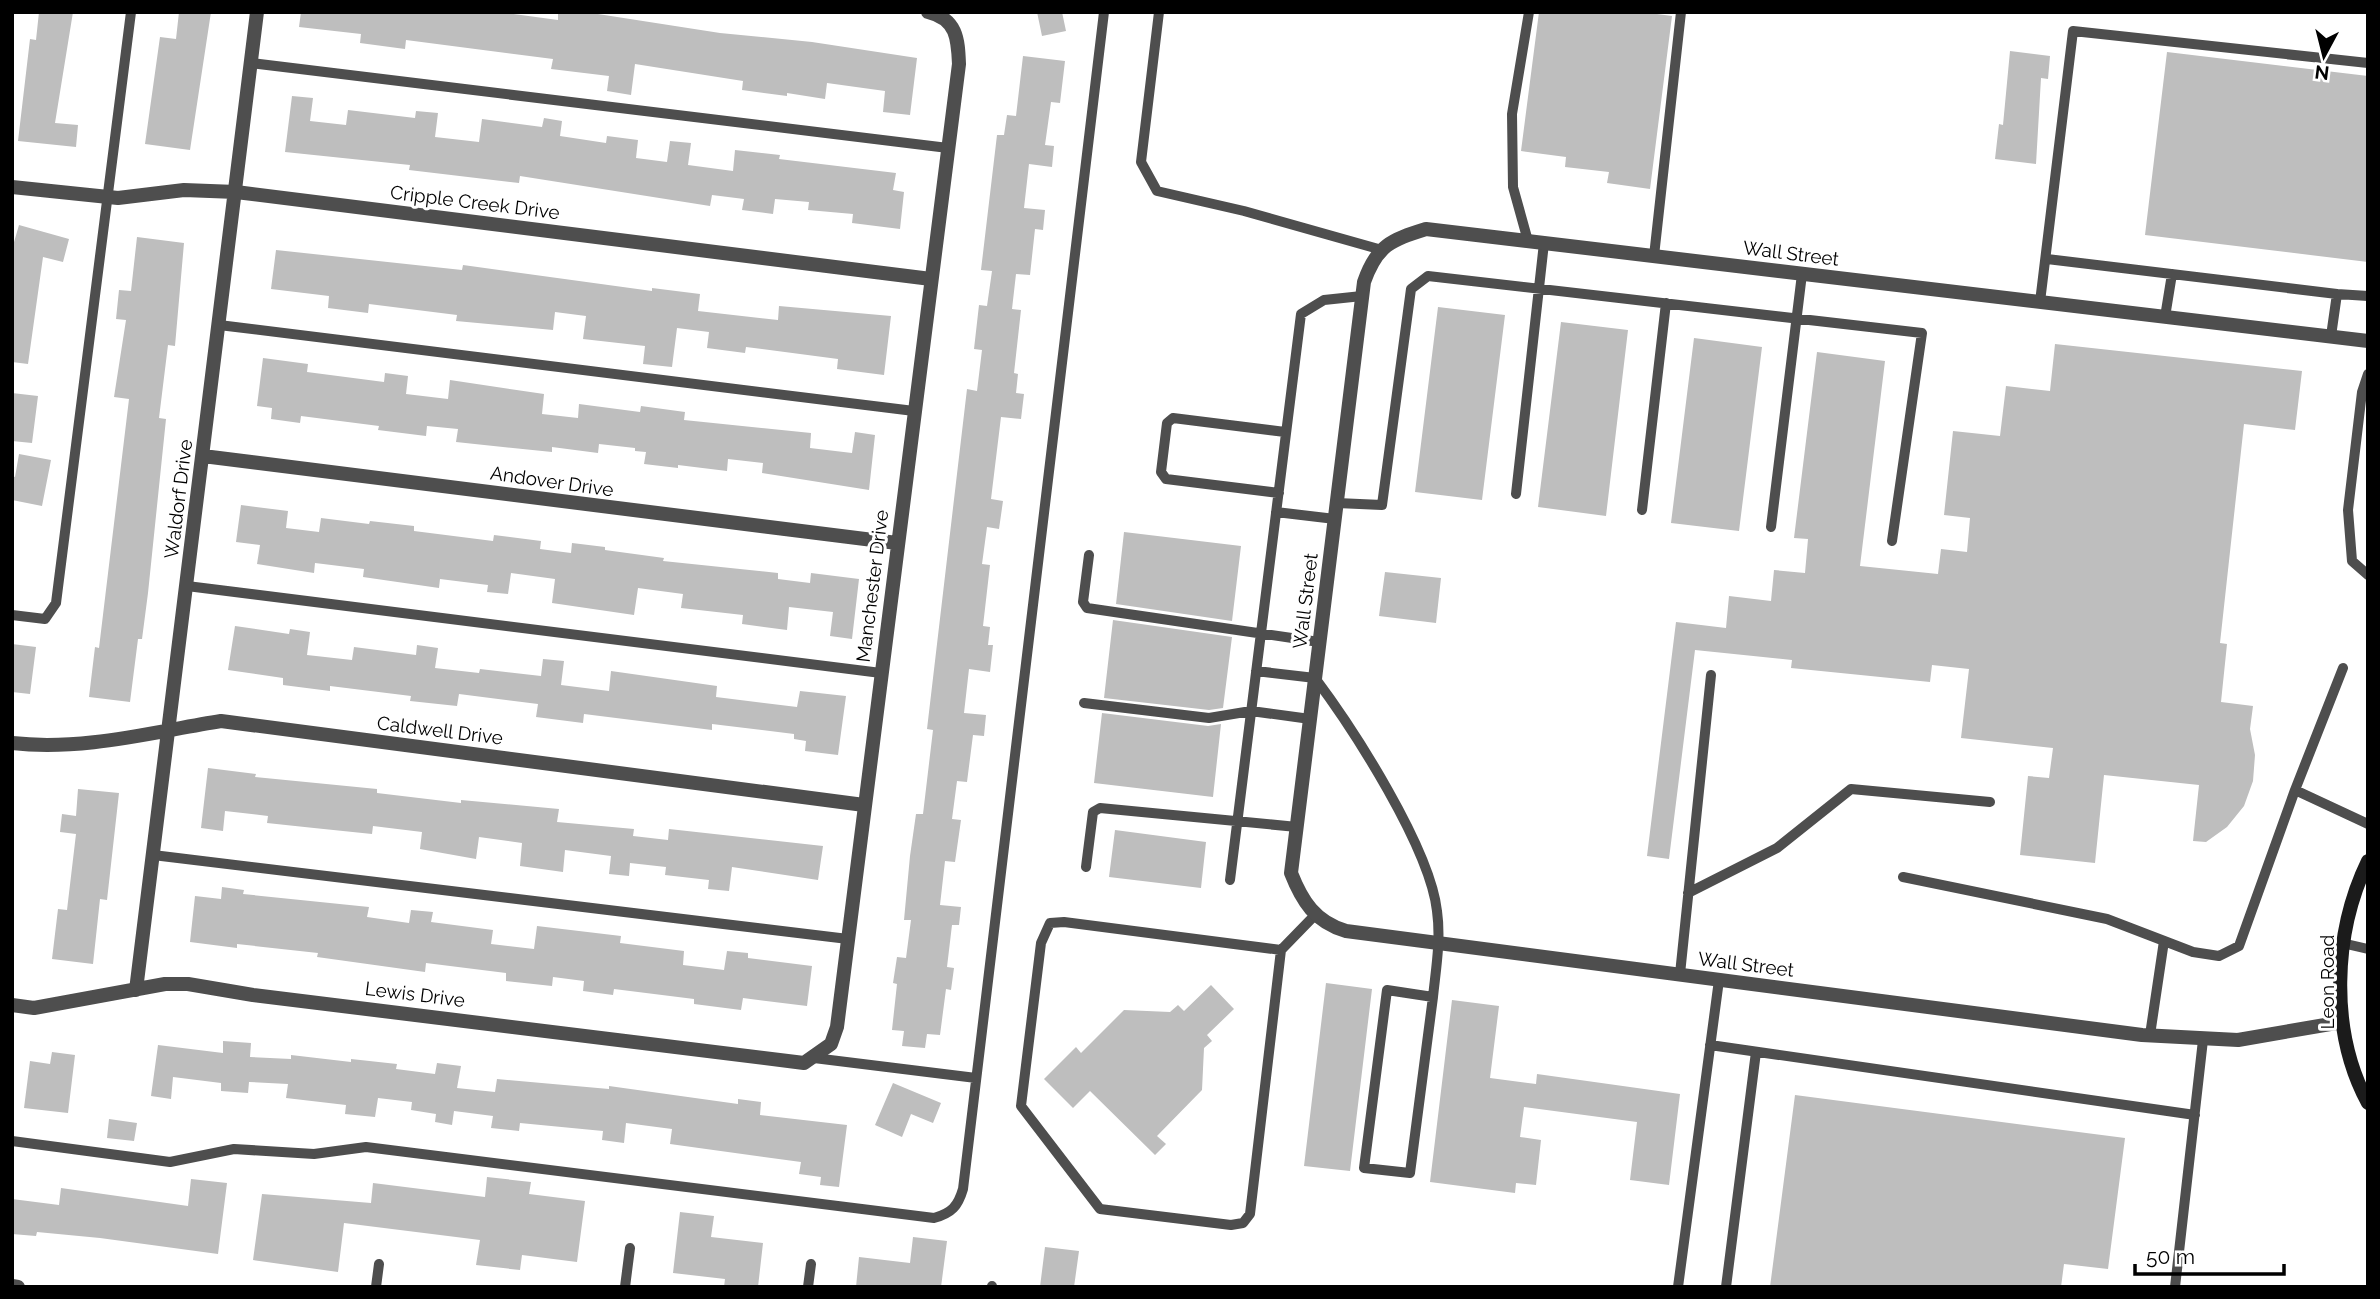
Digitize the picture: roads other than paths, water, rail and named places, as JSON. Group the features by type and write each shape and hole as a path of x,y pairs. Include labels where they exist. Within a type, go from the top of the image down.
{"street":[{"name":"Waldorf Drive","path":"136,990 257,12"},
{"name":"Manchester Drive","path":"814,1058 831,1044 837,1027 959,64 958,36 952,24 928,12"},
{"name":"Cripple Creek Drive","path":"12,187 106,197 184,190 236,192 931,279"},
{"name":"Wall Street","path":"2342,1022 2269,1037 2203,1040 1346,931 1333,927 1302,901 1291,873 1362,296 1371,263 1392,240 1426,229 2368,341"},
{"name":"Andover Drive","path":"203,456 897,543"},
{"name":"Caldwell Drive","path":"12,743 51,747 221,720 864,805"},
{"name":"Leon Road","path":"2368,861 2355,888 2342,943 2342,1022 2353,1069 2368,1103"},
{"name":"Lewis Drive","path":"12,1005 34,1008 188,984 253,995 804,1063 814,1058"},
{"path":"12,1286 18,1287"}],"lane":[{"path":"12,615 45,620 56,603 131,12"},
{"path":"12,1141 170,1162 234,1149 314,1154 366,1147 934,1218 948,1214 958,1204 963,1189 1104,12"},
{"path":"1159,12 1141,162 1157,191 1244,211 1382,250"},
{"path":"1528,241 1513,187 1512,114 1529,12"},
{"path":"1654,256 1681,12"},
{"path":"2040,302 2073,31 2368,63"},
{"path":"251,63 948,148"},
{"path":"1516,494 1544,243"},
{"path":"2047,258 2368,296"},
{"path":"1771,527 1802,274"},
{"path":"2165,317 2172,274"},
{"path":"1337,503 1382,505 1411,289 1428,276 1922,333 1892,541"},
{"path":"2331,337 2337,294"},
{"path":"1230,880 1301,314 1324,300 1362,296"},
{"path":"1642,510 1666,303"},
{"path":"219,325 915,411"},
{"path":"2368,374 2362,392 2348,510 2352,561 2368,575"},
{"path":"1279,493 1166,479 1161,472 1167,423 1173,418 1285,432"},
{"path":"1276,512 1335,519"},
{"path":"1089,555 1083,602 1087,608 1320,642"},
{"path":"187,586 881,673"},
{"path":"1903,877 2107,919 2164,941 2219,957 2239,946 2295,790 2343,668"},
{"path":"1256,671 1315,678 1346,719 1418,849 1437,908 1440,943 1410,1173 1364,1168 1387,990 1433,996"},
{"path":"1680,974 1711,675"},
{"path":"1084,703 1209,718 1251,711 1310,719"},
{"path":"1688,893 1777,848 1851,789 1990,802"},
{"path":"2295,790 2368,824"},
{"path":"1086,867 1093,811 1100,808 1297,827"},
{"path":"153,855 848,939"},
{"path":"1281,950 1064,922 1051,923 1041,943 1021,1106 1100,1209 1231,1225 1243,1223 1250,1214 1281,950 1316,914"},
{"path":"2150,1035 2164,941"},
{"path":"2342,943 2368,949"},
{"path":"1678,1287 1719,979"},
{"path":"2175,1287 2203,1040"},
{"path":"1710,1045 2195,1115"},
{"path":"1726,1287 1756,1052"},
{"path":"814,1058 976,1078"},
{"path":"625,1287 630,1248"},
{"path":"376,1287 379,1264"},
{"path":"808,1287 811,1264"}]}
